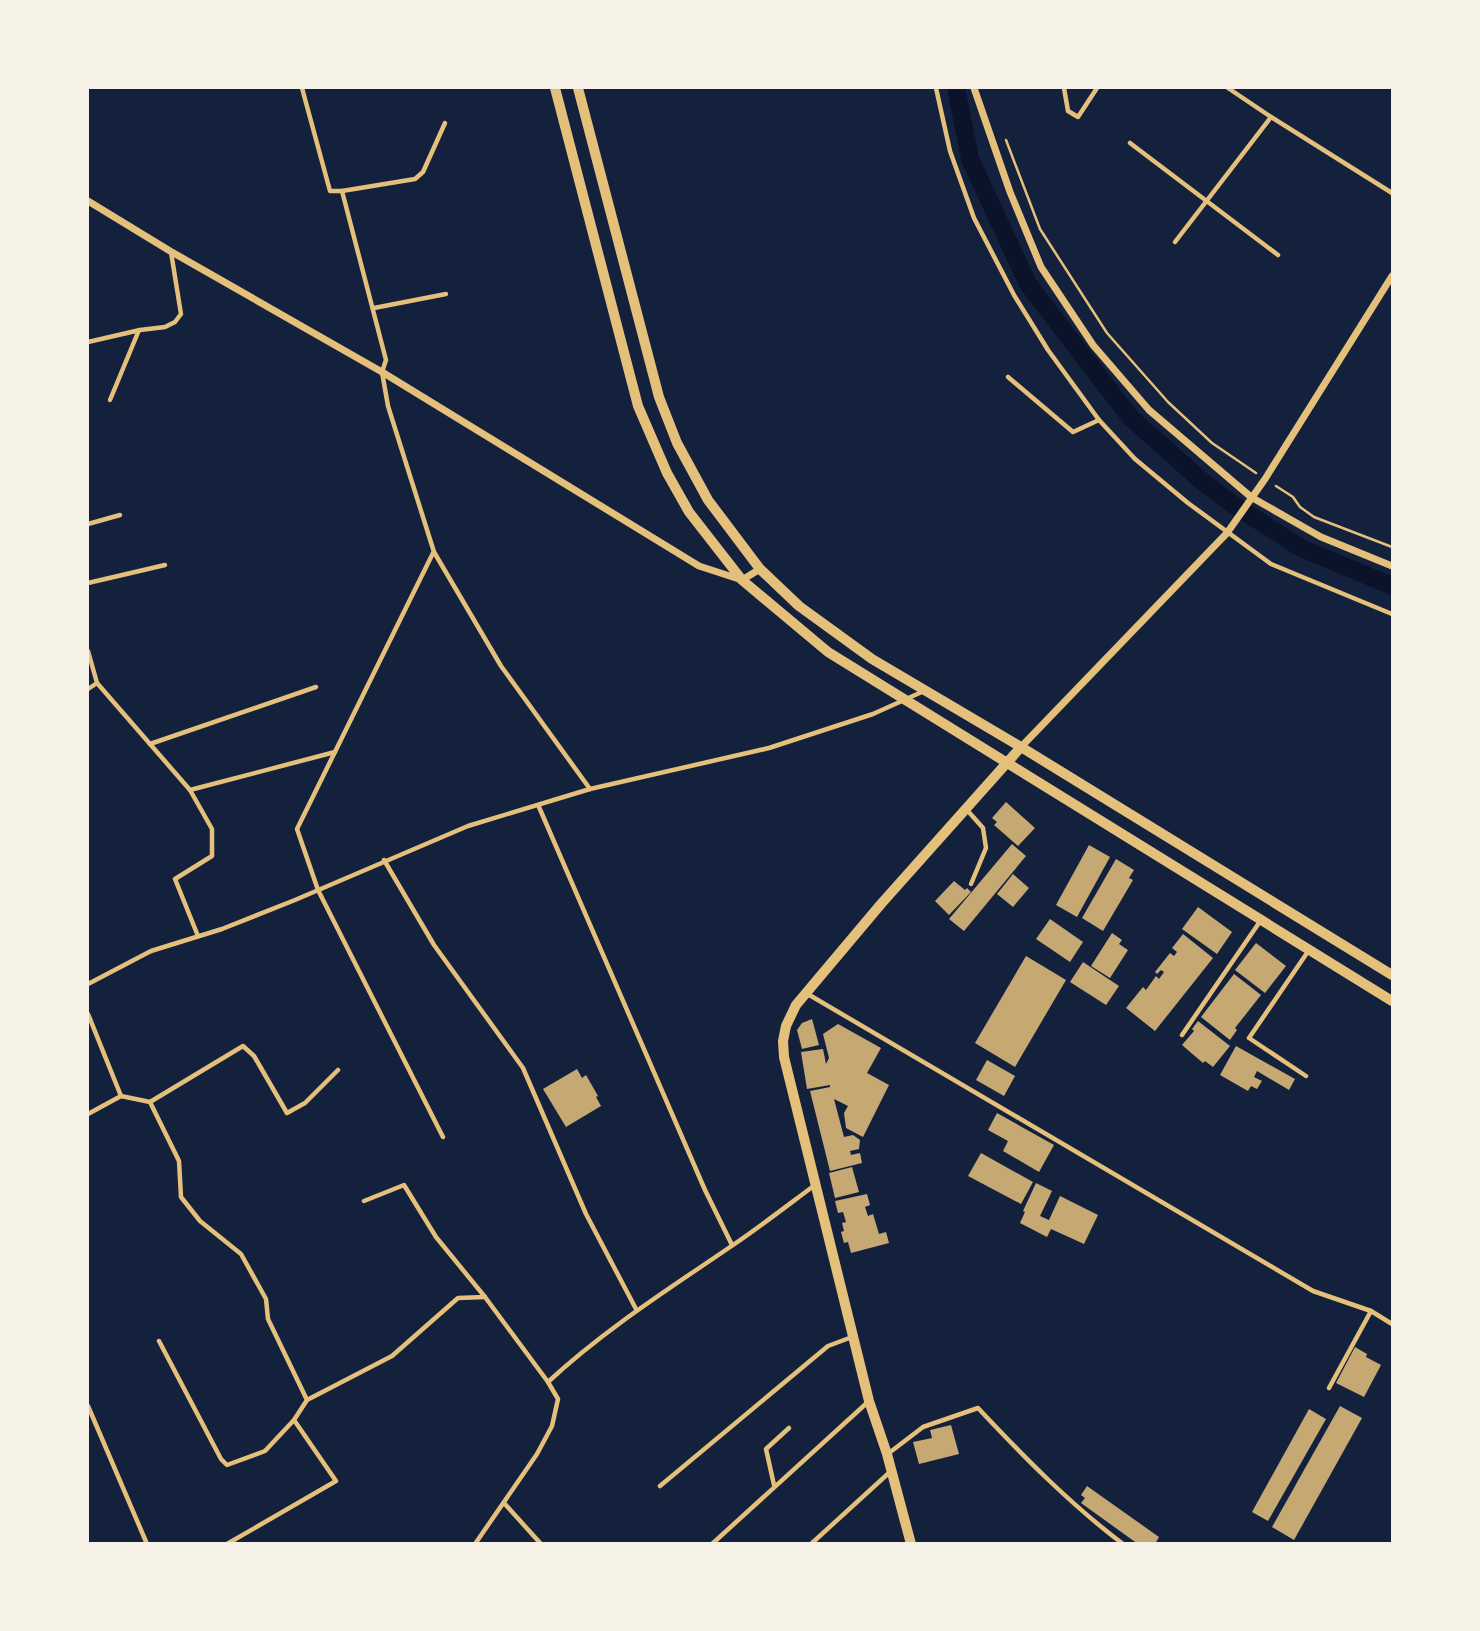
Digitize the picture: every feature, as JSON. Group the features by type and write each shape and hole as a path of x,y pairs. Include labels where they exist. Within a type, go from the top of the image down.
{"main road":[{"path":"555,88 638,407 667,473 689,512 742,580 828,652 1392,1001"},
{"path":"578,88 651,367 670,426 708,500 760,569 799,606 872,659 1021,747 1392,975"},
{"path":"575,164 597,160"}],"street":[{"path":"974,88 1010,191 1041,267 1093,345 1149,410 1252,500 1321,537 1392,566"},
{"path":"88,201 382,372 699,566 742,580 760,569"},
{"path":"911,1544 892,1471 869,1401 815,1185 783,1049 786,1026 806,993 1021,747 1227,533 1265,480 1392,276"}],"lane":[{"path":"302,88 330,191 415,179 423,172 445,123"},
{"path":"936,88 950,151 974,218 1014,295 1041,339 1099,420 1135,459 1227,533 1271,564 1392,614"},
{"path":"1063,88 1068,111 1078,117 1097,88"},
{"path":"1228,88 1392,193"},
{"path":"1175,242 1271,117"},
{"path":"1130,143 1278,256"},
{"path":"342,191 386,360 382,372 394,430 433,552 501,666 590,789"},
{"path":"88,342 165,327 175,322 181,314 170,251"},
{"path":"374,308 446,294"},
{"path":"110,400 140,330"},
{"path":"1008,377 1073,432 1099,420"},
{"path":"88,524 120,515"},
{"path":"433,552 297,829 318,890 443,1137"},
{"path":"88,583 166,565"},
{"path":"88,652 97,683 190,790 212,829 212,856 175,880 198,936"},
{"path":"88,689 97,683"},
{"path":"150,744 317,687"},
{"path":"88,984 152,951 318,890 468,826 539,807 590,789 769,748 873,714 925,691"},
{"path":"190,790 335,752"},
{"path":"539,807 705,1190 732,1245"},
{"path":"967,809 983,828 986,848 971,884"},
{"path":"384,860 434,946 523,1068 586,1214 636,1309"},
{"path":"1182,1035 1261,919"},
{"path":"1306,1076 1249,1038 1310,949"},
{"path":"806,993 1313,1290 1371,1311 1392,1324"},
{"path":"88,1014 121,1096"},
{"path":"88,1114 121,1096 150,1102 243,1046 254,1056 287,1113 306,1103 338,1070"},
{"path":"150,1102 179,1161 181,1196 200,1221 241,1254 266,1299 268,1319 307,1400"},
{"path":"364,1201 404,1185 436,1237 485,1297 558,1399 552,1426 537,1454 475,1544"},
{"path":"548,1382 578,1353 636,1309 815,1185"},
{"path":"159,1341 221,1459 227,1465 265,1451 294,1420 307,1400 392,1356 458,1298 485,1297"},
{"path":"1329,1388 1371,1311"},
{"path":"660,1486 828,1346 853,1336"},
{"path":"712,1544 869,1401"},
{"path":"88,1406 147,1544"},
{"path":"887,1454 923,1427 978,1408 1059,1490 1123,1544"},
{"path":"227,1544 336,1480 294,1420"},
{"path":"774,1486 766,1450 789,1428"},
{"path":"811,1544 892,1471"},
{"path":"504,1503 541,1544"}],"path":[{"path":"1005,138 1040,229 1107,333 1168,402 1212,443 1293,497 1300,507 1314,517 1392,547"}],"building":[{"path":"1006,802 1035,828 1018,846 994,825 997,822 992,818"},
{"path":"1012,844 1026,856 964,931 949,919"},
{"path":"1089,845 1110,857 1077,917 1056,905"},
{"path":"1116,859 1134,870 1129,878 1133,880 1103,931 1082,918"},
{"path":"1013,874 1029,888 1013,907 997,894"},
{"path":"954,881 971,892 949,915 935,901"},
{"path":"1198,907 1232,932 1217,954 1182,929"},
{"path":"1050,919 1083,942 1070,962 1036,939"},
{"path":"1112,933 1122,940 1119,944 1128,950 1110,978 1091,966"},
{"path":"1183,934 1213,958 1155,1031 1126,1008 1143,987 1146,990 1156,976 1159,979 1164,972 1155,972 1170,953 1174,956 1177,952 1172,948"},
{"path":"1256,943 1286,966 1265,993 1235,970"},
{"path":"1026,956 1066,980 1015,1067 975,1043"},
{"path":"1083,962 1119,986 1106,1005 1070,982"},
{"path":"1234,974 1261,995 1235,1028 1237,1030 1230,1040 1201,1017"},
{"path":"812,1019 819,1045 802,1049 797,1030 802,1023"},
{"path":"1198,1021 1230,1046 1213,1067 1205,1061 1203,1063 1182,1045 1194,1031 1192,1029"},
{"path":"838,1024 881,1048 867,1073 889,1085 863,1137 846,1128 844,1113 848,1106 834,1099 844,1137 853,1135 860,1140 859,1149 850,1151 851,1155 860,1153 862,1163 830,1171 810,1091 830,1085 807,1089 801,1052 823,1049 826,1064 829,1058 823,1034"},
{"path":"1236,1046 1295,1079 1289,1090 1257,1071 1254,1077 1262,1081 1257,1089 1251,1086 1248,1091 1220,1075"},
{"path":"987,1060 1015,1076 1004,1096 976,1080"},
{"path":"577,1069 582,1078 586,1075 601,1106 566,1127 543,1089"},
{"path":"997,1113 1054,1145 1039,1172 1003,1151 1008,1141 988,1130"},
{"path":"981,1153 1033,1182 1021,1204 968,1176"},
{"path":"852,1167 859,1192 835,1198 829,1173"},
{"path":"1036,1183 1052,1191 1040,1216 1049,1220 1060,1196 1098,1215 1084,1244 1051,1229 1047,1237 1020,1223"},
{"path":"867,1194 870,1205 865,1207 868,1216 873,1214 879,1234 886,1232 889,1243 851,1253 841,1232 844,1231 842,1223 846,1222 843,1212 838,1213 835,1201"},
{"path":"1355,1347 1381,1365 1364,1397 1336,1383"},
{"path":"1340,1406 1362,1418 1294,1540 1272,1527"},
{"path":"1309,1409 1326,1419 1268,1521 1252,1512"},
{"path":"951,1425 959,1454 919,1464 913,1442 932,1438 930,1430"},
{"path":"1087,1486 1159,1537 1155,1544 1138,1544 1081,1503 1085,1498 1081,1495"}],"waterway":[{"path":"956,88 970,159 1028,284 1130,417 1203,482 1234,505 1301,548 1392,586"}]}
